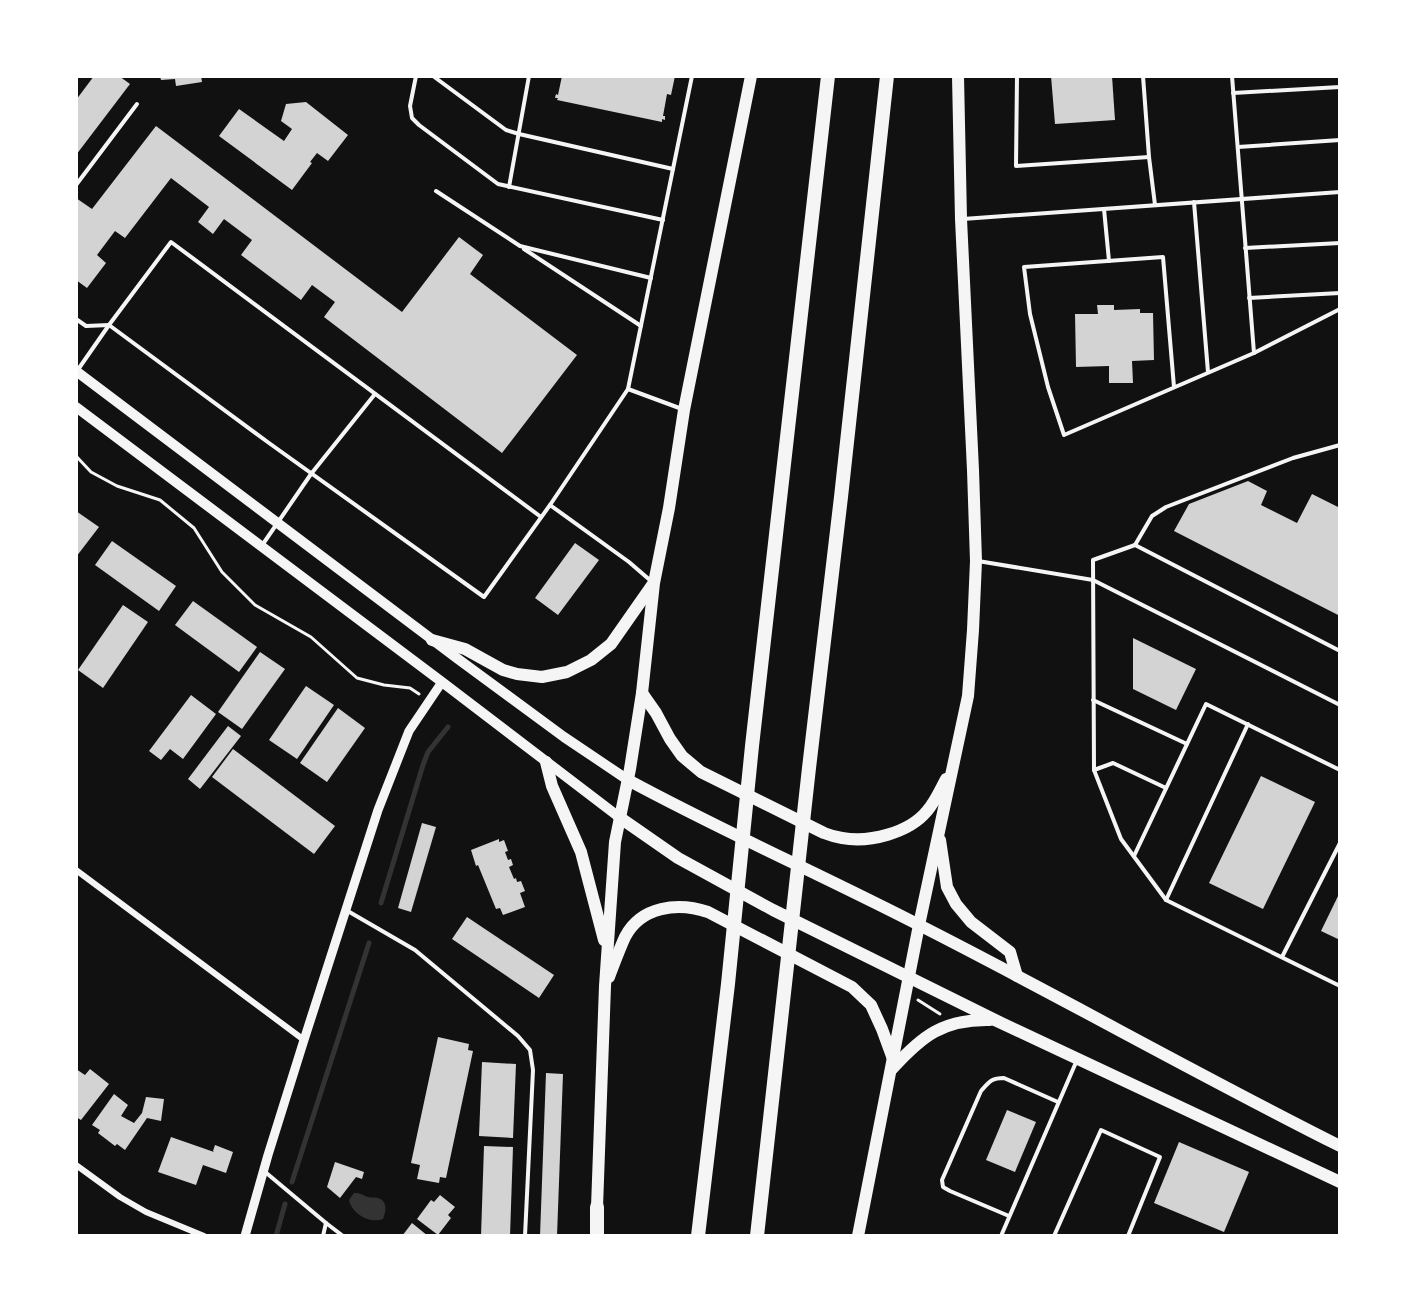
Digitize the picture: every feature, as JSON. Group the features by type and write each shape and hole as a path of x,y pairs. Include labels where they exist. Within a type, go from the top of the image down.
{"highway":[{"path":"698,1236 828,76"},
{"path":"757,1236 809,768 842,498 887,76"},
{"path":"597,1207 597,1236"}],"main road":[{"path":"597,1207 605,986 615,842 642,693 654,583 669,508 684,410 751,76"},
{"path":"858,1236 919,925 968,696 974,630 976,561 961,219 958,76"},
{"path":"77,371 432,640 564,737 628,780 919,925 1340,1146"},
{"path":"76,407 619,818 678,858 773,910 909,979 1340,1182"},
{"path":"432,640 465,649 503,670 517,674 542,676 567,672 591,660 611,645 654,583"},
{"path":"642,693 682,756 700,772 824,833 842,838 881,837 910,826 932,805 953,764"},
{"path":"546,762 552,786 581,852 607,952"},
{"path":"939,832 947,887 956,904 971,922 1010,952 1017,976"},
{"path":"605,986 626,936 635,924 645,916 669,907 695,908 708,912 852,987 871,1005 882,1029 892,1065"},
{"path":"892,1065 929,1034 958,1023 995,1020"}],"street":[{"path":"245,1236 263,1171 378,810 409,731 442,682"},
{"path":"76,870 304,1040"},
{"path":"76,1164 137,1207 204,1236"}],"lane":[{"path":"416,76 410,106 412,118 498,184 663,220"},
{"path":"433,76 506,130 673,169"},
{"path":"509,187 529,76"},
{"path":"76,319 86,326 109,325 311,474 484,597 550,505 628,389 692,76"},
{"path":"1017,76 1016,166 1149,157"},
{"path":"1143,76 1155,205"},
{"path":"1232,76 1254,353"},
{"path":"1233,93 1340,87"},
{"path":"76,185 137,104"},
{"path":"1238,147 1340,140"},
{"path":"436,191 641,326"},
{"path":"961,219 1340,192"},
{"path":"1194,202 1208,372"},
{"path":"1104,209 1109,261"},
{"path":"77,371 171,242 541,517"},
{"path":"1245,248 1340,243"},
{"path":"520,246 651,278"},
{"path":"1174,387 1163,257 1024,267 1030,314 1048,387 1064,435 1254,353 1340,309"},
{"path":"1249,298 1340,293"},
{"path":"628,389 684,410"},
{"path":"260,547 311,474 375,394"},
{"path":"1340,445 1293,458 1166,507 1152,516 1135,545 1093,560 1094,770 1121,839 1166,900 1340,986"},
{"path":"550,505 629,562 654,583"},
{"path":"1135,545 1340,651"},
{"path":"976,561 1093,580 1340,705"},
{"path":"1093,700 1187,744"},
{"path":"1134,856 1206,704 1340,770"},
{"path":"1166,900 1248,724"},
{"path":"1094,770 1113,763 1166,789"},
{"path":"1282,958 1340,843"},
{"path":"346,910 415,950 518,1036 530,1050 533,1070 525,1236"},
{"path":"1001,1236 1077,1059"},
{"path":"1009,1216 950,1191 944,1187 942,1180 981,1091 988,1082 995,1078 1004,1078 1058,1102"},
{"path":"1054,1236 1101,1130 1160,1157 1128,1236"},
{"path":"263,1171 343,1236"},
{"path":"323,1236 326,1223"}],"path":[{"path":"76,456 91,472 108,482 160,500 194,528 222,572 255,605 310,637 357,678 384,685 410,688 430,699"},
{"path":"918,1000 944,1017"}],"shaded area":[{"path":"354,1193 381,1199 385,1207 383,1219 367,1219 354,1210 349,1200"}],"building":[{"path":"94,76 119,76 130,84 76,155 76,100"},
{"path":"160,76 201,76 202,82 176,86 175,79 161,80"},
{"path":"562,76 675,76 671,95 667,94 663,116 665,120 662,119 662,122 557,100 558,98 555,98 556,94 558,95"},
{"path":"1051,76 1112,76 1115,120 1055,124"},
{"path":"306,102 348,135 328,161 317,153 292,190 219,136 239,109 284,141 292,129 281,121 286,104"},
{"path":"156,126 402,312 459,237 483,255 470,274 577,355 502,453 324,317 335,302 312,285 301,300 241,255 252,240 224,219 213,234 198,222 209,207 171,178 125,238 115,231 97,255 106,263 87,288 76,280 76,198 92,209"},
{"path":"1097,305 1114,305 1114,310 1140,309 1140,313 1153,313 1154,360 1132,361 1133,383 1109,383 1109,366 1076,367 1075,314 1098,314"},
{"path":"1248,481 1267,491 1261,505 1297,523 1312,494 1340,508 1340,616 1174,531 1189,504"},
{"path":"76,511 99,527 76,557"},
{"path":"112,541 176,586 159,611 95,565"},
{"path":"575,543 599,560 558,615 535,598"},
{"path":"193,601 257,647 239,672 175,625"},
{"path":"123,605 148,622 103,688 78,670"},
{"path":"1133,638 1196,669 1176,710 1133,689"},
{"path":"260,652 285,669 242,729 218,712"},
{"path":"306,686 334,705 297,759 269,740"},
{"path":"191,695 216,714 183,759 170,749 161,760 149,751"},
{"path":"338,708 365,728 327,782 300,763"},
{"path":"228,726 241,736 200,789 188,779"},
{"path":"233,749 335,826 314,854 212,777"},
{"path":"1261,776 1315,802 1263,909 1209,883"},
{"path":"422,823 436,827 411,912 398,908"},
{"path":"499,839 499,842 504,840 508,851 505,852 513,865 509,867 514,879 516,878 517,882 521,881 525,891 520,893 525,907 503,915 500,908 496,909 471,850"},
{"path":"1340,892 1340,940 1321,931"},
{"path":"467,917 554,975 539,998 452,939"},
{"path":"438,1037 469,1044 468,1050 473,1051 446,1178 440,1177 439,1183 417,1179 420,1165 411,1163"},
{"path":"482,1062 516,1064 513,1138 479,1136"},
{"path":"76,1069 85,1075 90,1069 109,1084 81,1120 76,1117"},
{"path":"546,1073 563,1074 557,1236 540,1236"},
{"path":"114,1094 128,1105 121,1116 134,1123 142,1113 146,1097 164,1099 161,1121 147,1118 125,1150 117,1144 115,1146 98,1133 100,1130 92,1125"},
{"path":"1007,1110 1036,1122 1015,1172 986,1160"},
{"path":"171,1137 214,1152 215,1145 233,1152 226,1173 203,1165 196,1185 158,1172"},
{"path":"1179,1142 1249,1172 1224,1232 1154,1203"},
{"path":"484,1146 513,1147 510,1236 481,1236"},
{"path":"335,1162 364,1172 362,1179 356,1177 340,1198 327,1187"},
{"path":"440,1195 455,1207 448,1215 451,1218 438,1235 417,1219 431,1200 434,1202"},
{"path":"412,1223 428,1236 402,1236"}],"waterway":[{"path":"381,903 423,765 428,752 448,727"},
{"path":"292,1182 369,943"},
{"path":"276,1236 285,1204"}]}
